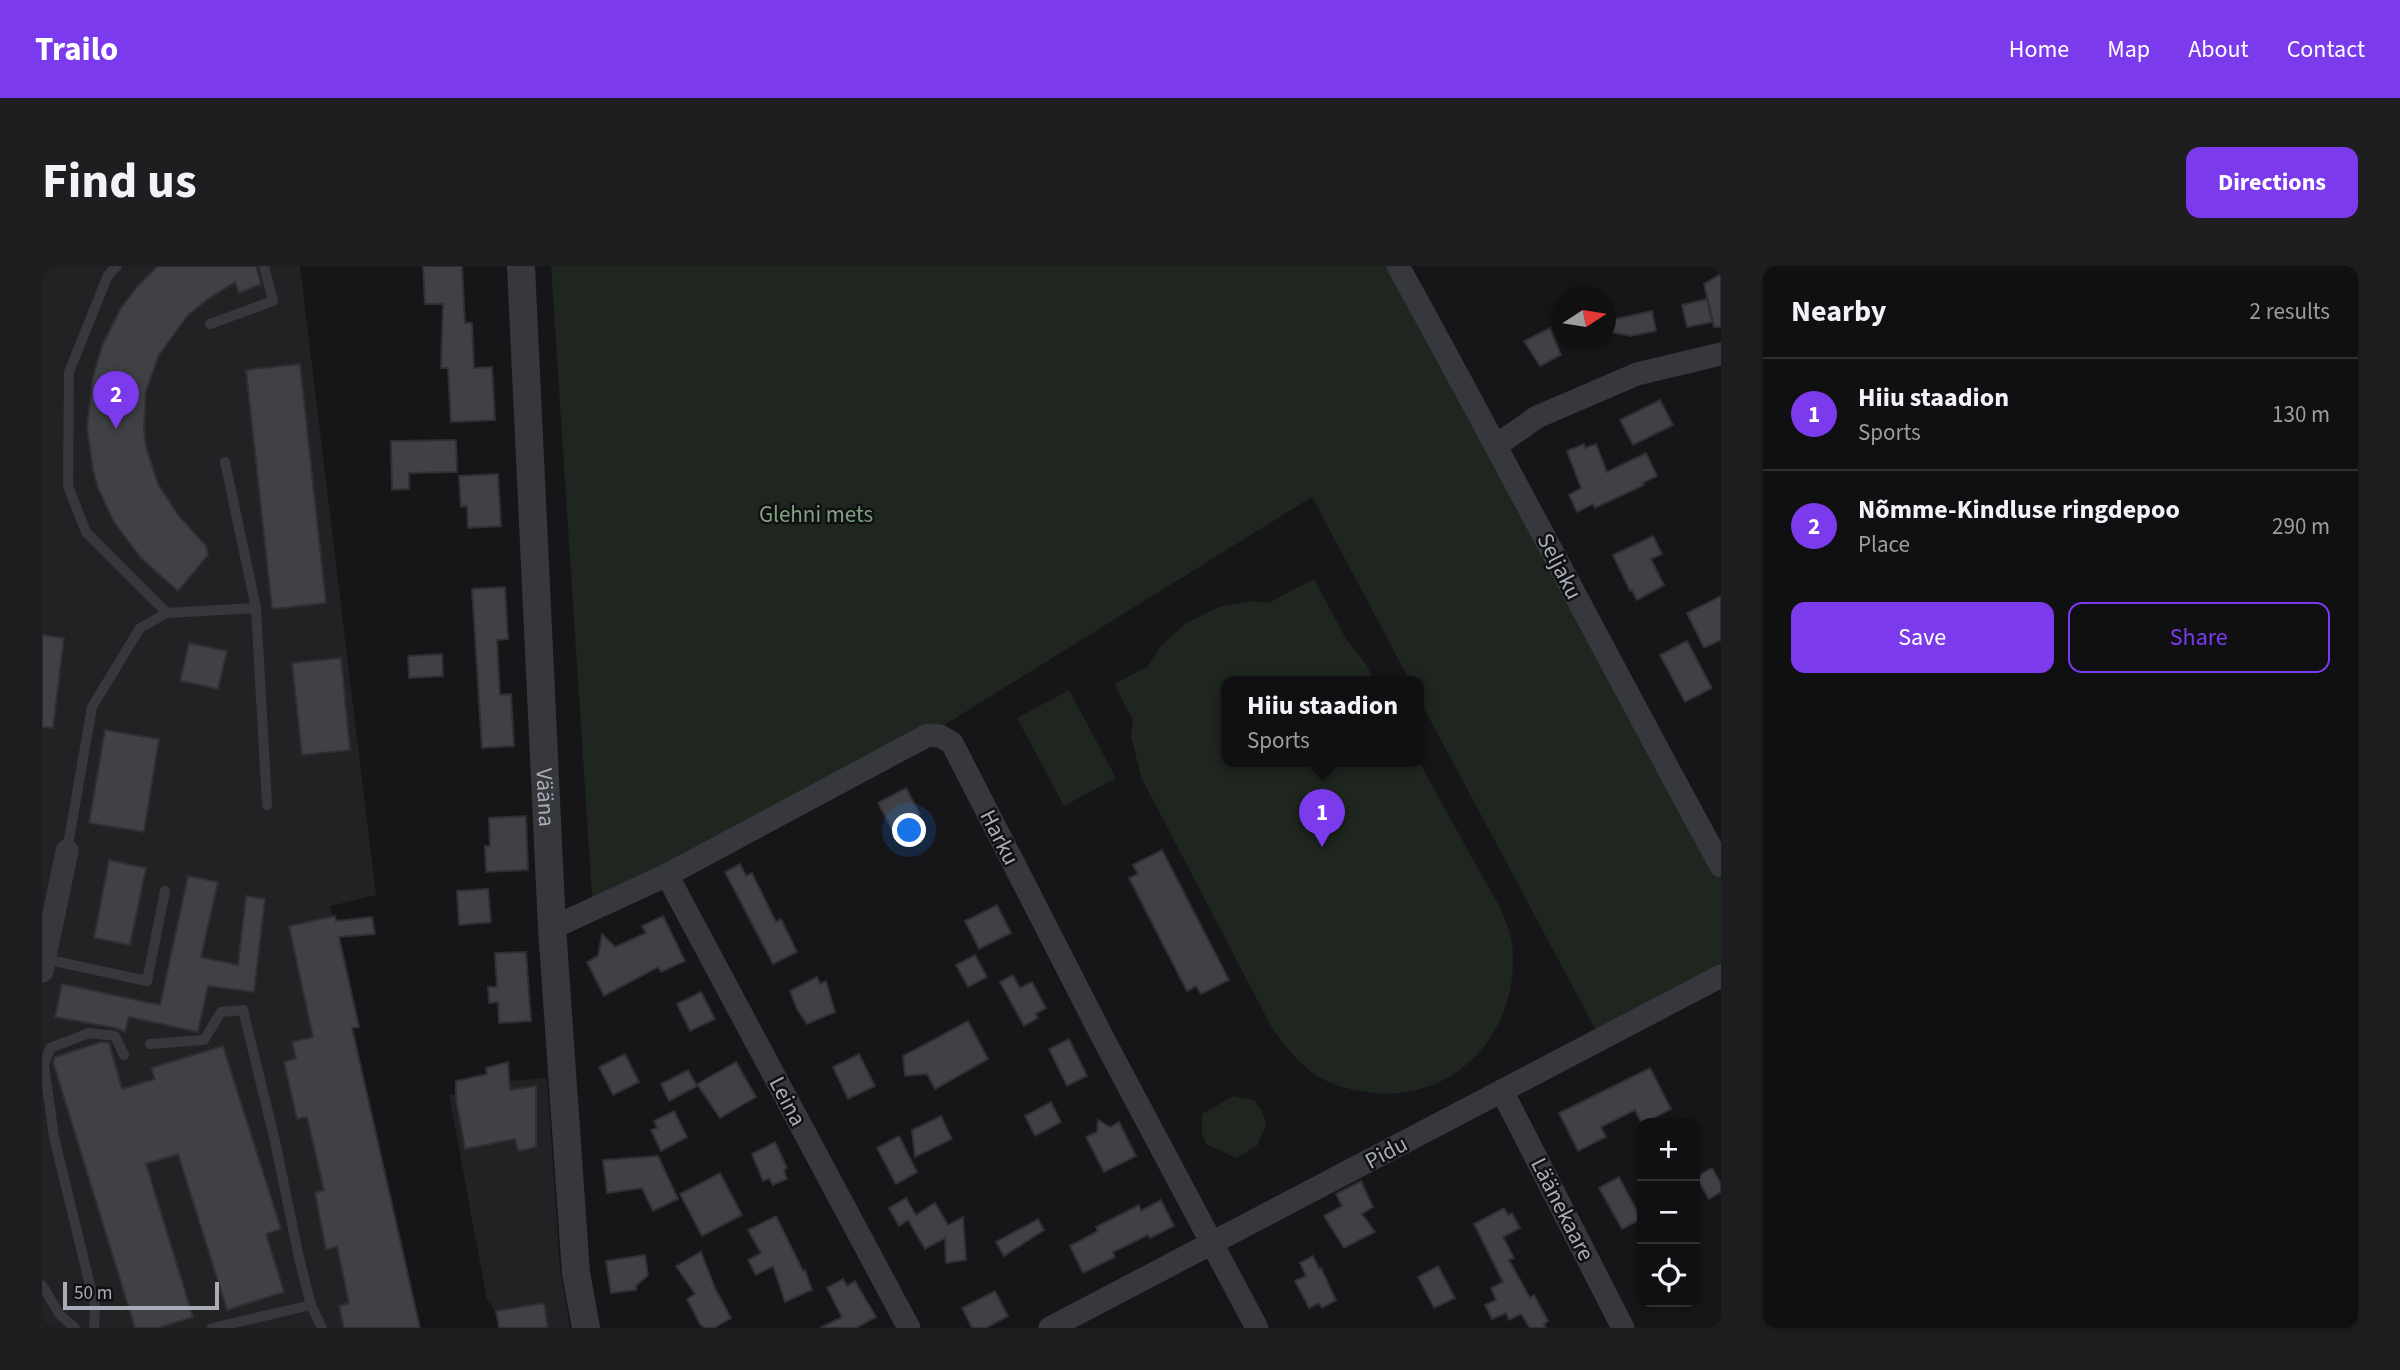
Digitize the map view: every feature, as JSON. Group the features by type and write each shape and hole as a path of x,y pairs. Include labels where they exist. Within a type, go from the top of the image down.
{"street":[{"name":"Vääna","path":"521,266 552,929 576,1273 586,1328"},
{"name":"Seljaku","path":"1398,266 1497,445 1625,692 1721,866"},
{"path":"1497,445 1537,417 1637,374 1721,354"},
{"name":"Harku","path":"552,929 667,874 928,734 940,736 952,743 1105,1042 1257,1328"},
{"path":"43,965 67,850"},
{"name":"Leina","path":"667,874 909,1328"},
{"name":"Pidu","path":"1050,1328 1721,976"},
{"name":"Läänekaare","path":"1502,1091 1623,1328"}],"lane":[{"path":"117,266 108,275 69,372 68,486 86,532 167,613"},
{"path":"210,324 273,300 264,266"},
{"path":"225,461 256,608 267,804"},
{"path":"67,850 92,707 141,628 167,613 256,608"},
{"path":"43,965 147,981 165,891"},
{"path":"150,1044 204,1040 221,1012 243,1010 275,1141 299,1258 311,1305 322,1328"},
{"path":"94,1328 96,1306 54,1137 44,1065 50,1048 89,1033 115,1036 124,1055"},
{"path":"42,1285 60,1315 75,1328"},
{"path":"212,1328 311,1305"}],"shaded area":[{"path":"42,266 300,266 376,895 330,906 332,916 335,916 359,1027 352,1029 420,1328 42,1328"},
{"path":"547,1078 560,1268 570,1328 499,1328 496,1311 487,1300 449,1095 509,1081"}],"green space":[{"name":"Glehni mets","path":"551,266 1398,266 1721,866 1721,975 1599,1036 1424,708 1424,676 1407,676 1312,497 928,735 593,911"},
{"path":"1314,579 1346,639 1372,676 1221,676 1221,767 1422,767 1504,916 1513,954 1511,983 1504,1010 1492,1035 1476,1056 1455,1073 1432,1085 1405,1092 1368,1092 1346,1088 1326,1080 1299,1061 1272,1028 1141,777 1131,735 1133,720 1114,684 1147,667 1160,647 1186,623 1219,607 1251,601 1268,603"},
{"path":"1069,690 1116,778 1064,806 1017,718"},
{"path":"1233,1096 1254,1100 1262,1111 1266,1125 1257,1146 1236,1158 1206,1144 1202,1134 1202,1114"}],"building":[{"path":"158,266 256,266 261,284 239,293 235,282 188,315 159,355 146,391 146,447 158,484 178,515 206,546 208,555 178,591 141,558 114,522 98,488 87,427 92,380 102,346 121,308"},
{"path":"423,266 462,266 465,323 472,323 474,368 492,367 495,420 451,422 448,368 441,368 443,304 425,304"},
{"path":"1721,274 1721,327 1714,327 1704,284"},
{"path":"1707,299 1712,322 1687,327 1682,305"},
{"path":"1652,311 1656,331 1630,336 1616,333 1616,319"},
{"path":"1550,328 1553,350 1559,350 1561,355 1540,366 1524,341"},
{"path":"300,364 326,603 272,609 246,370"},
{"path":"1660,400 1673,425 1633,445 1620,420"},
{"path":"456,440 457,472 409,473 409,489 392,490 391,441"},
{"path":"1584,444 1585,448 1596,444 1607,472 1646,453 1657,476 1595,508 1593,504 1577,512 1569,495 1581,488 1567,451"},
{"path":"498,474 501,526 468,528 467,506 461,507 459,476"},
{"path":"1653,536 1662,554 1651,559 1664,585 1637,600 1613,555"},
{"path":"505,587 508,639 497,640 500,695 511,694 514,746 482,748 472,589"},
{"path":"1721,596 1721,640 1704,648 1687,613"},
{"path":"42,635 64,638 53,728 42,727"},
{"path":"1687,641 1712,688 1685,702 1660,655"},
{"path":"189,643 227,651 218,689 180,681"},
{"path":"442,654 443,676 409,678 408,656"},
{"path":"341,658 350,750 302,755 292,663"},
{"path":"105,730 159,739 144,832 89,823"},
{"path":"906,788 920,814 892,829 878,803"},
{"path":"526,816 528,870 486,872 485,846 490,846 489,818"},
{"path":"1162,850 1229,980 1201,994 1196,986 1187,991 1129,878 1138,874 1133,865"},
{"path":"109,860 146,868 130,945 94,938"},
{"path":"740,864 746,876 752,873 776,922 781,919 797,952 773,964 725,872"},
{"path":"188,876 218,882 201,957 238,965 246,896 265,899 254,992 208,986 198,1032 129,1017 125,1032 55,1017 62,984 160,1005"},
{"path":"488,889 491,922 459,925 457,891"},
{"path":"997,905 1011,933 979,949 965,921"},
{"path":"335,916 336,921 372,917 375,934 339,937 359,1027 352,1028 420,1328 344,1328 339,1306 349,1303 337,1246 326,1250 315,1193 324,1190 307,1117 297,1119 284,1062 296,1058 292,1042 313,1037 289,926"},
{"path":"663,916 685,961 661,972 658,967 604,996 587,962 598,956 602,934 615,947 646,933 642,926"},
{"path":"526,952 531,1021 499,1023 498,1002 489,1003 488,987 497,987 495,953"},
{"path":"975,955 987,977 968,987 956,965"},
{"path":"1013,975 1020,988 1032,982 1046,1008 1035,1014 1038,1018 1024,1026 1000,982"},
{"path":"817,977 820,984 826,981 835,1012 807,1024 790,991"},
{"path":"701,992 715,1019 690,1031 677,1004"},
{"path":"968,1021 988,1059 935,1089 927,1074 905,1076 903,1056"},
{"path":"1069,1039 1087,1076 1067,1086 1049,1049"},
{"path":"101,1042 109,1043 122,1089 155,1079 151,1068 223,1046 281,1229 266,1234 284,1292 227,1310 178,1154 146,1164 193,1317 158,1328 135,1328 53,1062 55,1057"},
{"path":"625,1054 639,1082 613,1095 599,1067"},
{"path":"859,1054 875,1086 848,1099 833,1067"},
{"path":"508,1062 510,1090 536,1086 536,1147 518,1151 515,1139 465,1149 456,1099 456,1081 487,1074 486,1068"},
{"path":"736,1062 756,1097 720,1118 697,1084"},
{"path":"1650,1068 1671,1109 1654,1118 1639,1118 1635,1110 1601,1127 1606,1137 1578,1151 1559,1113"},
{"path":"688,1070 697,1086 669,1101 661,1084"},
{"path":"1051,1102 1061,1122 1035,1136 1025,1116"},
{"path":"674,1111 687,1137 661,1151 651,1130 657,1128 654,1121"},
{"path":"941,1116 952,1139 915,1157 912,1130"},
{"path":"1098,1120 1110,1127 1119,1122 1136,1156 1104,1172 1086,1137 1097,1132"},
{"path":"899,1136 917,1172 896,1184 877,1148"},
{"path":"775,1142 787,1168 784,1170 787,1179 773,1185 769,1178 763,1181 752,1154"},
{"path":"658,1156 678,1199 653,1211 642,1188 607,1193 603,1160"},
{"path":"1712,1168 1721,1184 1721,1192 1709,1199 1700,1184 1700,1175"},
{"path":"720,1173 742,1215 702,1236 680,1194"},
{"path":"1619,1177 1637,1211 1637,1221 1622,1229 1599,1188"},
{"path":"1361,1181 1373,1207 1362,1214 1375,1232 1344,1248 1324,1216 1342,1206 1336,1194"},
{"path":"906,1198 916,1215 935,1203 948,1225 963,1217 966,1260 946,1263 945,1238 925,1249 908,1220 899,1226 889,1208"},
{"path":"1161,1200 1174,1226 1113,1252 1115,1257 1083,1273 1070,1246 1098,1231 1096,1227 1139,1205 1141,1211"},
{"path":"1504,1208 1508,1215 1512,1213 1520,1228 1503,1237 1514,1258 1509,1260 1530,1298 1534,1295 1548,1321 1544,1324 1546,1328 1530,1328 1521,1314 1509,1320 1506,1313 1492,1319 1485,1305 1496,1300 1491,1288 1503,1282 1474,1224"},
{"path":"776,1216 803,1271 805,1270 812,1290 785,1302 773,1266 756,1275 748,1260 761,1253 748,1230"},
{"path":"1038,1219 1044,1230 1004,1256 996,1242"},
{"path":"701,1252 715,1288 731,1318 714,1328 705,1328 700,1324 687,1299 695,1294 676,1266"},
{"path":"645,1255 648,1275 636,1286 636,1290 611,1293 606,1261"},
{"path":"1313,1256 1336,1300 1322,1308 1319,1303 1309,1308 1295,1281 1306,1276 1300,1263"},
{"path":"1438,1266 1455,1298 1434,1308 1418,1277"},
{"path":"843,1279 847,1286 855,1281 876,1317 856,1328 820,1328 842,1317 827,1288"},
{"path":"995,1291 1008,1316 986,1328 972,1328 962,1308"},
{"path":"544,1303 548,1328 499,1328 496,1311"}],"place":[{"name":"Nõmme-Kindluse ringdepoo","path":"116,429"},
{"name":"Hiiu staadion","path":"1322,847"}]}
